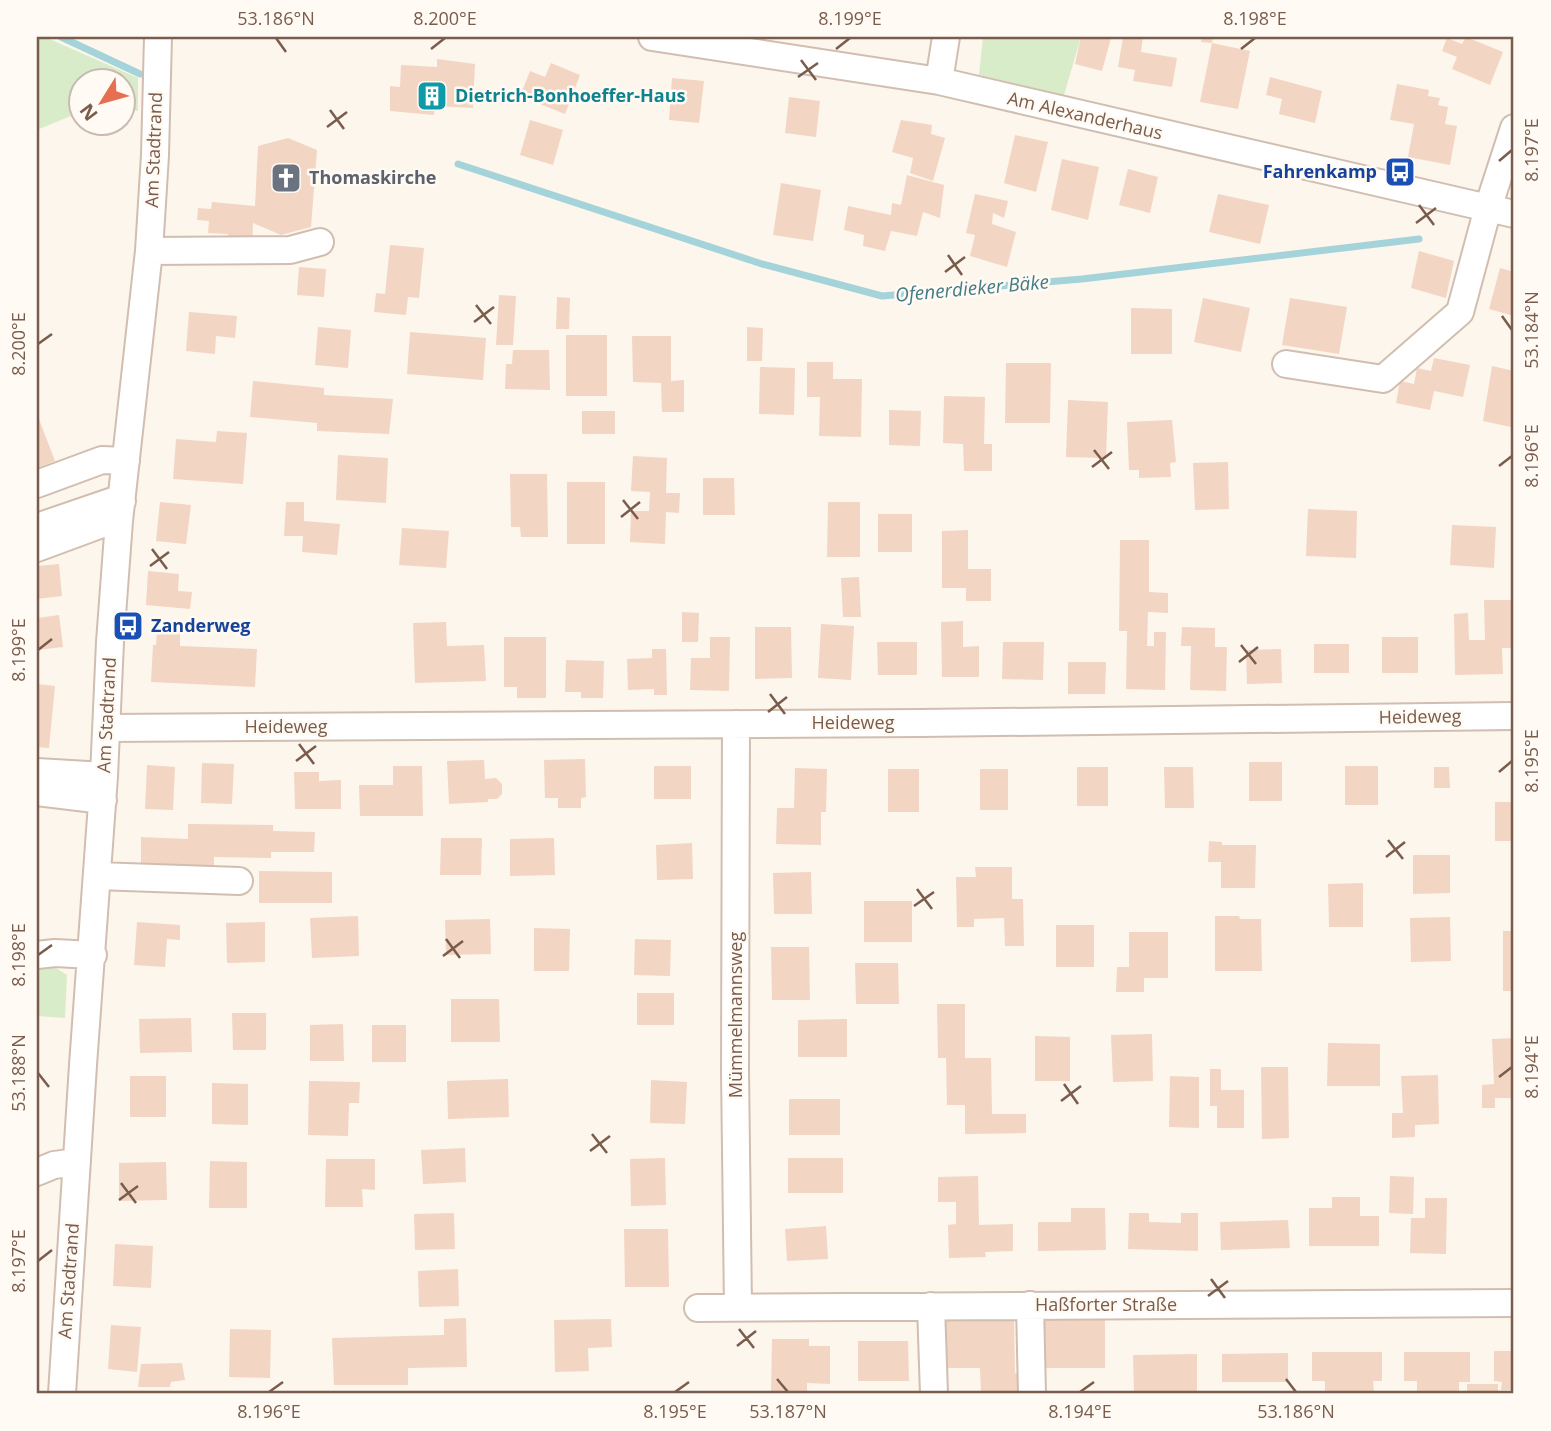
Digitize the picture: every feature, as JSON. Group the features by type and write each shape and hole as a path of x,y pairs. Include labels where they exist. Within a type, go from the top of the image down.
{"street":[{"name":"Am Stadtrand","path":"62,1394 104,788 120,511 149,251 158,37"},
{"name":"Am Alexanderhaus","path":"652,37 939,81 1514,215"},
{"path":"939,81 946,37"},
{"path":"1286,364 1383,379 1460,312 1488,208 1514,128"},
{"path":"149,251 290,250 320,242"},
{"path":"37,484 102,460 126,461"},
{"path":"37,527 113,501 120,511 110,521 37,548"},
{"name":"Heideweg","path":"107,728 1514,716"},
{"name":"Mümmelmannsweg","path":"736,724 735,1070 738,1307"},
{"path":"37,772 104,788"},
{"path":"37,792 104,788"},
{"path":"97,876 239,881"},
{"path":"37,955 93,955"},
{"path":"37,1172 54,1165 77,1163"},
{"name":"Haßforter Straße","path":"698,1308 1514,1303"},
{"path":"1030,1305 1032,1394"},
{"path":"931,1306 933,1394"}],"green space":[{"path":"37,37 45,37 111,66 66,66 66,118 37,130"},
{"path":"983,37 1081,37 1064,95 979,75"},
{"path":"136,77 138,78 136,111"},
{"path":"37,966 53,966 67,975 65,1018 37,1016"}],"building":[{"path":"1081,37 1111,38 1102,71 1075,64"},
{"path":"1123,37 1143,37 1141,52 1177,58 1172,87 1133,81 1135,70 1118,67"},
{"path":"1202,37 1213,37 1212,43 1201,42"},
{"path":"1466,37 1503,52 1490,85 1452,69 1457,57 1442,51 1447,38 1462,44"},
{"path":"1212,43 1250,51 1238,109 1200,102"},
{"name":"Dietrich-Bonhoeffer-Haus","path":"437,59 475,64 473,108 435,106 434,115 390,111 390,86 400,87 401,65 437,67"},
{"path":"551,63 580,75 565,114 520,96 530,71 545,77"},
{"path":"1270,77 1322,91 1315,123 1279,114 1282,99 1266,95"},
{"path":"672,78 704,81 699,123 669,120"},
{"path":"1397,84 1429,90 1428,96 1440,98 1438,105 1448,107 1445,124 1457,126 1450,165 1408,157 1414,124 1390,120"},
{"path":"789,97 820,101 816,137 785,133"},
{"path":"530,120 563,130 553,165 520,155"},
{"path":"901,120 932,125 931,134 945,138 933,181 910,173 913,158 892,152"},
{"path":"1015,135 1048,142 1036,192 1004,183"},
{"name":"Thomaskirche","path":"288,138 317,150 311,227 281,235 253,223 252,248 227,246 228,234 208,233 209,221 197,220 198,208 211,209 212,202 255,206 258,146"},
{"path":"1062,159 1099,167 1088,220 1051,210"},
{"path":"1128,169 1158,177 1150,213 1119,205"},
{"path":"907,175 944,185 940,218 923,212 917,236 891,231 885,251 863,246 864,235 844,230 848,206 891,215 892,203 901,205"},
{"path":"781,183 821,190 813,241 773,235"},
{"path":"975,194 1008,201 1004,218 993,213 992,224 1016,232 1007,267 970,256 975,235 966,233"},
{"path":"1218,194 1269,205 1260,244 1209,232"},
{"path":"390,245 424,248 419,298 408,297 406,315 374,312 376,293 385,294"},
{"path":"1419,251 1454,261 1446,298 1411,288"},
{"path":"299,267 326,269 324,297 297,295"},
{"path":"1500,268 1514,272 1514,316 1489,309"},
{"path":"499,295 516,296 513,345 496,345"},
{"path":"557,297 570,298 569,329 556,329"},
{"path":"1203,298 1250,308 1241,352 1194,342"},
{"path":"1290,298 1347,307 1339,354 1282,345"},
{"path":"1131,308 1172,309 1172,354 1131,354"},
{"path":"189,312 237,316 235,338 216,336 215,354 186,351"},
{"path":"318,327 351,330 348,368 315,365"},
{"path":"747,327 763,328 762,361 747,361"},
{"path":"410,332 486,338 483,380 407,374"},
{"path":"566,335 607,335 607,396 566,396"},
{"path":"632,336 671,336 671,381 684,380 684,412 662,412 661,383 633,382"},
{"path":"513,350 549,350 550,390 505,389 506,364 512,364"},
{"path":"1434,358 1470,365 1463,397 1434,391 1430,410 1396,403 1400,381 1414,384 1417,368 1431,371"},
{"path":"807,362 833,362 833,379 862,379 861,437 819,436 820,397 807,397"},
{"path":"1006,363 1051,363 1050,423 1005,423"},
{"path":"1492,366 1514,371 1511,427 1483,421"},
{"path":"760,367 795,368 794,415 759,414"},
{"path":"253,381 324,388 324,395 393,399 389,434 317,431 317,423 250,417"},
{"path":"944,396 985,397 984,444 992,444 992,471 964,471 963,444 943,443"},
{"path":"1068,400 1108,402 1106,458 1066,457"},
{"path":"889,410 921,411 920,446 889,445"},
{"path":"582,411 615,411 615,434 582,434"},
{"path":"37,414 55,461 37,468"},
{"path":"1172,420 1176,462 1170,463 1171,477 1139,478 1139,470 1129,470 1127,422"},
{"path":"217,431 247,433 243,484 173,479 176,439 216,442"},
{"path":"338,455 388,458 386,503 336,500"},
{"path":"633,456 667,458 666,493 680,493 679,513 666,512 665,544 630,542 631,511 649,511 650,492 631,491"},
{"path":"1228,462 1229,509 1195,510 1193,463"},
{"path":"510,474 547,474 548,537 521,537 520,527 511,527"},
{"path":"703,478 734,478 735,515 703,515"},
{"path":"567,482 605,482 605,544 567,544"},
{"path":"160,502 191,505 186,544 156,541"},
{"path":"286,502 304,502 304,521 340,524 337,555 302,552 303,536 284,536"},
{"path":"828,502 860,502 860,557 827,557"},
{"path":"1308,509 1357,511 1356,558 1306,556"},
{"path":"878,514 912,514 912,552 878,552"},
{"path":"1452,525 1496,527 1494,568 1450,565"},
{"path":"402,528 449,531 446,568 399,565"},
{"path":"968,530 968,569 991,569 991,601 966,601 966,588 942,588 942,531"},
{"path":"1120,540 1149,540 1149,592 1168,593 1168,613 1148,612 1147,646 1154,646 1154,632 1166,632 1165,690 1126,689 1127,631 1119,631"},
{"path":"59,564 62,596 37,599 37,566"},
{"path":"148,571 179,574 178,591 192,592 190,609 146,605"},
{"path":"859,577 861,617 843,617 841,578"},
{"path":"1484,600 1511,600 1512,648 1502,648 1503,674 1455,675 1454,614 1468,613 1469,640 1485,640"},
{"path":"682,612 699,613 698,642 682,642"},
{"path":"59,615 63,647 37,650 37,618"},
{"path":"963,621 963,647 979,646 979,677 942,677 941,622"},
{"path":"446,622 447,646 484,645 486,681 415,683 413,623"},
{"path":"821,624 854,626 851,680 818,678"},
{"path":"755,627 791,627 792,678 755,679"},
{"path":"1182,627 1215,628 1215,647 1227,647 1226,691 1190,690 1191,646 1181,646"},
{"path":"157,629 180,630 180,646 257,649 255,687 151,682 153,645 156,645"},
{"path":"504,637 546,637 546,698 517,698 517,687 504,687"},
{"path":"710,637 730,637 729,691 690,690 691,658 710,658"},
{"path":"1382,637 1418,637 1418,673 1382,673"},
{"path":"877,642 917,642 917,675 878,675"},
{"path":"1003,642 1044,642 1043,680 1002,679"},
{"path":"1314,644 1349,644 1349,673 1314,673"},
{"path":"652,649 666,649 667,695 654,695 654,689 628,690 627,659 652,658"},
{"path":"1281,649 1282,683 1247,684 1246,650"},
{"path":"566,660 604,661 603,698 581,698 581,692 565,692"},
{"path":"1068,662 1106,662 1105,694 1068,694"},
{"path":"37,684 55,686 49,748 37,747"},
{"path":"585,759 586,797 581,798 581,808 558,808 558,798 545,798 544,760"},
{"path":"484,760 485,779 496,778 502,784 502,794 497,799 488,799 488,802 449,804 447,761"},
{"path":"1249,762 1282,762 1282,801 1249,801"},
{"path":"202,763 234,764 232,804 201,803"},
{"path":"147,765 175,767 173,810 145,809"},
{"path":"393,766 422,766 423,816 360,816 359,785 393,785"},
{"path":"654,766 691,766 691,799 654,799"},
{"path":"1345,766 1378,766 1378,805 1345,805"},
{"path":"1077,767 1108,767 1108,806 1077,806"},
{"path":"1164,767 1193,767 1194,808 1165,808"},
{"path":"1434,767 1449,767 1450,788 1434,788"},
{"path":"795,768 827,769 826,812 821,812 821,845 776,844 777,808 794,808"},
{"path":"888,769 919,769 919,812 888,812"},
{"path":"980,769 1008,769 1008,810 980,810"},
{"path":"294,772 319,772 319,781 341,780 341,809 295,809"},
{"path":"1495,802 1514,802 1514,841 1495,841"},
{"path":"188,824 273,825 273,831 315,832 314,852 271,852 271,858 214,857 214,866 179,865 179,872 141,871 141,837 188,839"},
{"path":"441,838 482,838 481,875 440,875"},
{"path":"554,838 555,875 510,876 510,839"},
{"path":"1209,841 1222,842 1222,845 1256,845 1255,888 1221,888 1221,862 1208,862"},
{"path":"692,843 693,879 657,880 656,845"},
{"path":"1413,855 1450,855 1450,893 1413,894"},
{"path":"975,867 1012,867 1012,899 1023,899 1024,946 1005,946 1004,918 974,919 974,927 957,927 956,877 976,877"},
{"path":"259,871 332,872 332,903 259,903"},
{"path":"811,872 812,914 774,914 773,873"},
{"path":"1363,883 1363,927 1329,927 1328,884"},
{"path":"864,901 912,901 912,942 864,942"},
{"path":"358,916 359,956 312,958 310,918"},
{"path":"1215,916 1261,919 1262,971 1215,971"},
{"path":"1450,917 1451,961 1411,962 1410,918"},
{"path":"490,919 491,954 446,955 445,920"},
{"path":"137,922 180,925 180,940 167,939 165,967 134,965"},
{"path":"265,922 265,962 227,963 226,923"},
{"path":"1056,925 1094,925 1094,967 1056,967"},
{"path":"534,928 570,929 569,971 534,971"},
{"path":"1503,931 1514,931 1514,991 1503,991"},
{"path":"1129,932 1168,932 1168,978 1144,978 1144,992 1116,992 1117,967 1129,967"},
{"path":"635,939 671,940 670,976 634,975"},
{"path":"771,947 809,947 810,1000 772,1000"},
{"path":"855,963 898,963 899,1004 856,1004"},
{"path":"637,993 674,993 674,1025 637,1025"},
{"path":"451,999 499,999 500,1042 451,1042"},
{"path":"937,1004 965,1004 965,1058 991,1058 992,1114 1026,1114 1026,1133 965,1134 965,1105 947,1105 946,1058 938,1058"},
{"path":"232,1013 266,1013 266,1050 233,1050"},
{"path":"191,1018 192,1052 140,1053 139,1019"},
{"path":"847,1019 847,1057 798,1057 798,1020"},
{"path":"343,1024 344,1061 310,1061 310,1025"},
{"path":"372,1025 406,1025 406,1062 372,1062"},
{"path":"1152,1034 1153,1081 1113,1082 1111,1035"},
{"path":"1035,1036 1070,1037 1070,1081 1035,1081"},
{"path":"1514,1038 1514,1098 1495,1098 1495,1108 1482,1108 1482,1085 1494,1084 1492,1039"},
{"path":"1328,1043 1380,1044 1380,1086 1327,1086"},
{"path":"1261,1067 1288,1067 1289,1138 1262,1139"},
{"path":"1210,1069 1221,1069 1221,1090 1244,1090 1244,1128 1217,1128 1217,1106 1210,1106"},
{"path":"1438,1075 1439,1124 1415,1125 1415,1137 1392,1138 1392,1113 1403,1113 1401,1076"},
{"path":"130,1076 166,1076 166,1117 130,1117"},
{"path":"1170,1076 1199,1077 1199,1128 1169,1127"},
{"path":"508,1079 509,1117 448,1119 447,1081"},
{"path":"651,1080 687,1082 685,1124 650,1123"},
{"path":"309,1081 360,1082 359,1103 349,1103 348,1136 308,1135"},
{"path":"212,1083 248,1084 248,1125 212,1124"},
{"path":"789,1099 840,1099 840,1135 789,1135"},
{"path":"465,1148 466,1182 423,1184 421,1150"},
{"path":"665,1158 666,1205 631,1206 630,1159"},
{"path":"788,1158 843,1158 843,1193 788,1193"},
{"path":"326,1159 375,1159 375,1190 362,1189 363,1207 325,1207"},
{"path":"210,1161 247,1162 247,1208 209,1208"},
{"path":"166,1162 167,1200 119,1201 119,1163"},
{"path":"978,1176 979,1225 1013,1224 1013,1251 985,1252 986,1257 949,1258 948,1225 956,1224 956,1202 938,1202 938,1177"},
{"path":"1390,1176 1414,1177 1413,1214 1389,1213"},
{"path":"1332,1197 1360,1197 1360,1216 1379,1216 1379,1246 1309,1246 1309,1208 1332,1208"},
{"path":"1425,1198 1447,1198 1446,1254 1410,1253 1411,1218 1425,1218"},
{"path":"1071,1208 1105,1208 1106,1250 1038,1251 1038,1222 1071,1222"},
{"path":"454,1213 455,1249 415,1250 414,1214"},
{"path":"1129,1213 1149,1213 1149,1222 1181,1223 1181,1213 1198,1213 1198,1251 1128,1249"},
{"path":"1288,1220 1290,1248 1221,1250 1220,1222"},
{"path":"826,1226 828,1259 787,1261 785,1229"},
{"path":"624,1229 668,1229 669,1287 625,1287"},
{"path":"115,1244 153,1246 151,1288 113,1286"},
{"path":"458,1269 459,1306 419,1307 418,1271"},
{"path":"466,1318 467,1367 408,1368 408,1385 334,1385 332,1338 444,1335 444,1319"},
{"path":"945,1318 1014,1318 1015,1373 1026,1373 1026,1394 981,1393 980,1368 945,1368"},
{"path":"611,1319 612,1347 588,1348 589,1371 555,1372 554,1320"},
{"path":"1039,1320 1105,1320 1105,1368 1040,1368"},
{"path":"111,1325 141,1327 137,1372 108,1369"},
{"path":"230,1329 271,1330 270,1378 229,1377"},
{"path":"772,1339 809,1339 809,1346 830,1346 830,1384 807,1383 807,1394 771,1394"},
{"path":"858,1341 908,1341 909,1381 858,1381"},
{"path":"1494,1351 1514,1351 1514,1390 1501,1390 1502,1382 1494,1381"},
{"path":"1312,1352 1382,1352 1382,1381 1373,1381 1374,1394 1325,1394 1325,1381 1312,1381"},
{"path":"1404,1352 1470,1352 1470,1382 1459,1382 1459,1394 1417,1394 1417,1381 1404,1381"},
{"path":"1288,1353 1288,1382 1222,1382 1222,1354"},
{"path":"1197,1354 1197,1394 1134,1394 1133,1355"},
{"path":"182,1363 185,1380 171,1382 170,1387 138,1387 141,1364"},
{"path":"1467,1384 1498,1384 1498,1394 1467,1394"}],"waterway":[{"name":"Ofenerdieker Bäke","path":"61,37 140,74"},
{"name":"Ofenerdieker Bäke","path":"458,164 762,264 882,296 1082,279 1419,239"}],"place":[{"name":"Dietrich-Bonhoeffer-Haus","path":"432,96"},
{"name":"Fahrenkamp","path":"1400,172"},
{"name":"Thomaskirche","path":"286,178"},
{"name":"Zanderweg","path":"128,626"}]}
